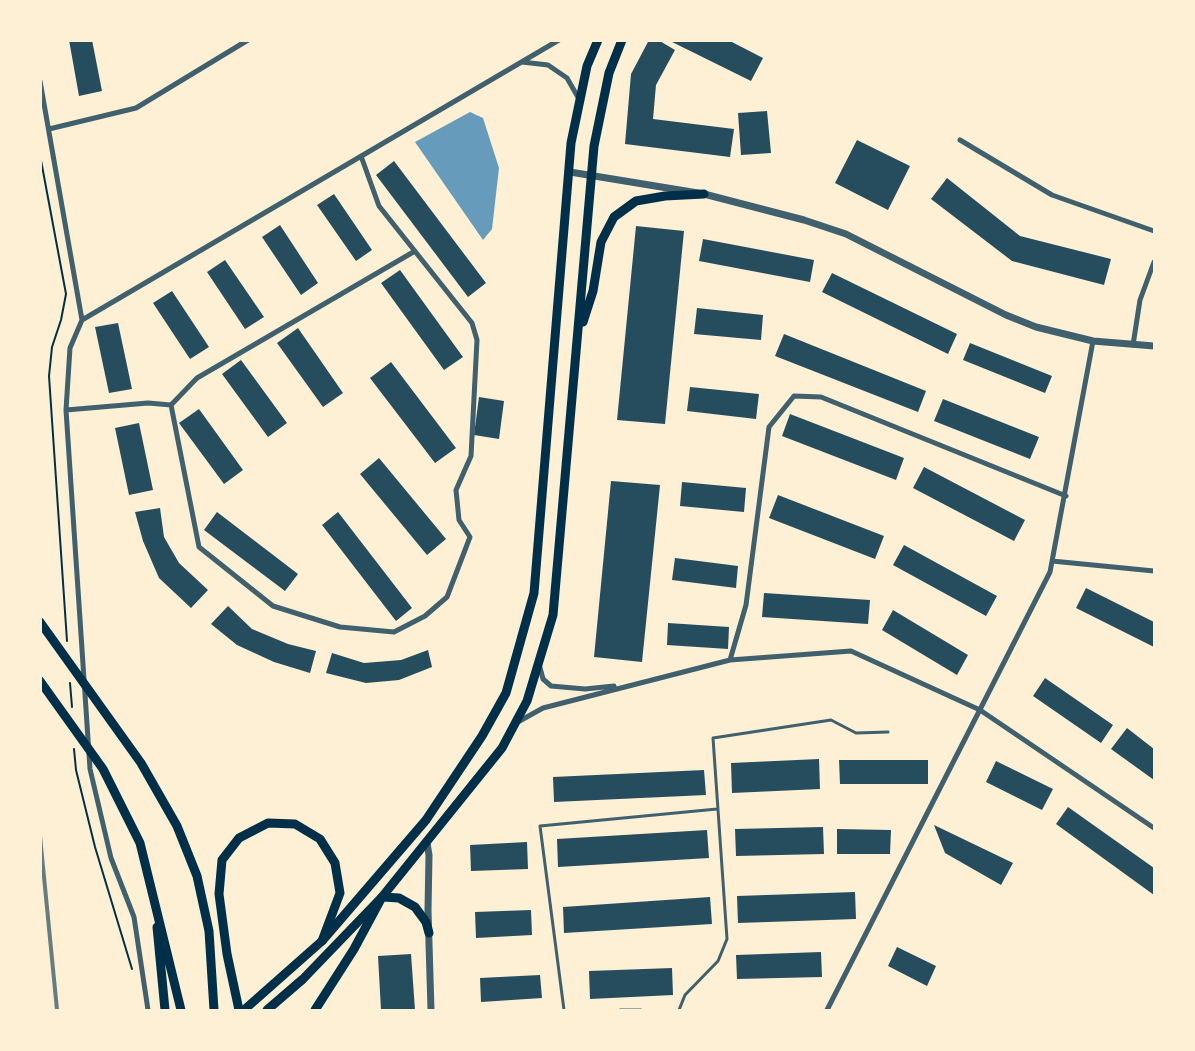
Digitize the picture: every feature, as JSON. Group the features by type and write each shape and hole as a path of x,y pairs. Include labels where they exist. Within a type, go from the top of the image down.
{"main road":[{"path":"244,1011 322,941 426,820 482,736 506,693 534,593 570,172 587,66 598,40"},
{"path":"267,1011 382,897 502,748 527,701 553,615 556,596 594,146 609,73 622,40"},
{"path":"578,339 593,291 601,242 614,217 636,201 665,196 704,194"},
{"path":"40,621 141,763 177,826 197,876 208,931 212,1011"},
{"path":"40,681 103,769 140,843 153,888 181,1011"},
{"path":"239,1011 227,954 219,894 222,860 238,838 268,823 295,824 320,839 335,864 340,893 322,941"},
{"path":"153,888 165,1010"},
{"path":"382,897 399,898 415,907 426,922 429,933"},
{"path":"315,1011 354,949 382,897"}],"street":[{"path":"49,129 136,108 248,40"},
{"path":"82,320 559,40"},
{"path":"522,62 548,66 567,78 580,99"},
{"path":"40,81 82,320 70,348 66,410 90,769 111,858 134,917 148,1011"},
{"path":"960,140 1052,195 1155,231"},
{"path":"171,405 200,547 273,606 340,627 394,633 425,616 447,597 470,537 459,520 456,490 471,456 477,340 472,323 380,206 361,156"},
{"path":"570,172 704,194 846,234 1006,315 1036,327 1093,341 1155,346"},
{"path":"171,405 197,378 415,251"},
{"path":"1133,345 1140,300 1155,262"},
{"path":"827,1011 1050,572 1066,496 1093,341"},
{"path":"730,660 746,606 769,427 794,396 821,396 1066,496"},
{"path":"66,410 148,402 171,405"},
{"path":"1052,561 1155,572"},
{"path":"514,724 543,708 730,660 851,651 980,710 1155,828"},
{"path":"539,663 543,679 551,686 585,689 631,685"},
{"path":"427,843 431,1011"}],"lane":[{"path":"678,1011 685,995 718,961 727,939 713,738 831,720 856,733 888,732"},
{"path":"564,1011 540,826 717,809"},
{"path":"620,1011 641,1011"}],"water":[{"path":"470,112 483,118 499,168 492,229 483,240 415,142"}],"building":[{"path":"69,40 92,40 102,91 79,96"},
{"path":"649,40 658,40 675,50 656,85 653,119 734,129 730,157 625,144 631,74"},
{"path":"668,40 728,40 763,58 751,81"},
{"path":"767,111 771,153 741,155 738,113"},
{"path":"857,140 910,166 888,210 835,183"},
{"path":"394,161 486,283 468,297 376,175"},
{"path":"947,178 1020,236 1111,259 1104,285 1012,261 931,199"},
{"path":"334,194 372,250 356,261 317,205"},
{"path":"280,225 318,283 301,295 262,237"},
{"path":"636,226 684,231 665,424 617,420"},
{"path":"703,239 814,260 810,282 699,261"},
{"path":"225,260 264,317 245,329 207,272"},
{"path":"400,270 463,357 444,370 381,283"},
{"path":"832,273 957,334 948,354 822,292"},
{"path":"172,291 209,347 190,359 153,303"},
{"path":"697,308 763,315 761,340 694,334"},
{"path":"118,323 132,389 109,393 95,327"},
{"path":"298,328 343,393 323,407 277,343"},
{"path":"784,334 926,391 918,412 775,356"},
{"path":"970,343 1052,376 1045,393 963,360"},
{"path":"241,360 287,423 268,437 222,374"},
{"path":"391,362 456,448 435,463 370,378"},
{"path":"690,387 759,394 756,419 687,411"},
{"path":"479,397 504,401 499,439 474,435"},
{"path":"943,399 1039,437 1030,459 934,421"},
{"path":"199,409 243,470 224,484 179,423"},
{"path":"790,414 904,458 896,480 782,436"},
{"path":"139,423 153,490 129,495 115,428"},
{"path":"379,458 446,539 427,555 360,474"},
{"path":"924,467 1025,520 1014,541 913,488"},
{"path":"611,481 660,485 642,662 594,657"},
{"path":"682,482 746,488 744,512 680,506"},
{"path":"778,495 884,536 875,559 769,518"},
{"path":"160,508 164,537 179,563 208,590 191,608 159,578 143,541 135,512"},
{"path":"217,512 298,574 285,591 204,530"},
{"path":"338,512 412,608 396,621 322,525"},
{"path":"904,545 997,596 986,616 893,565"},
{"path":"675,558 738,566 736,588 672,580"},
{"path":"1086,588 1154,622 1154,647 1076,608"},
{"path":"764,593 870,600 868,624 762,617"},
{"path":"228,606 252,629 288,644 316,651 310,673 274,662 237,645 211,624"},
{"path":"893,610 968,655 957,675 882,630"},
{"path":"668,623 729,627 728,649 667,645"},
{"path":"428,650 432,667 399,680 366,683 326,673 332,653 364,663 401,660"},
{"path":"1045,678 1113,725 1101,743 1033,696"},
{"path":"1127,728 1154,749 1154,780 1111,749"},
{"path":"819,759 820,789 732,793 731,763"},
{"path":"839,760 928,760 928,784 840,784"},
{"path":"996,761 1053,789 1042,810 986,782"},
{"path":"704,770 706,795 554,802 553,777"},
{"path":"1068,807 1154,868 1154,895 1056,824"},
{"path":"934,825 1013,863 1001,885 945,853"},
{"path":"823,827 824,854 736,856 735,829"},
{"path":"837,829 891,830 890,854 837,854"},
{"path":"707,830 709,858 558,867 557,839"},
{"path":"527,842 528,869 471,871 470,845"},
{"path":"855,892 856,919 738,923 737,896"},
{"path":"710,897 712,924 564,933 563,907"},
{"path":"531,910 532,935 476,938 475,912"},
{"path":"897,947 936,966 927,986 888,966"},
{"path":"821,952 822,977 737,979 736,955"},
{"path":"411,954 415,1010 381,1010 378,956"},
{"path":"672,968 673,995 590,999 589,971"},
{"path":"540,975 542,998 481,1002 480,978"}],"railway":[{"path":"40,836 57,1010"}]}
